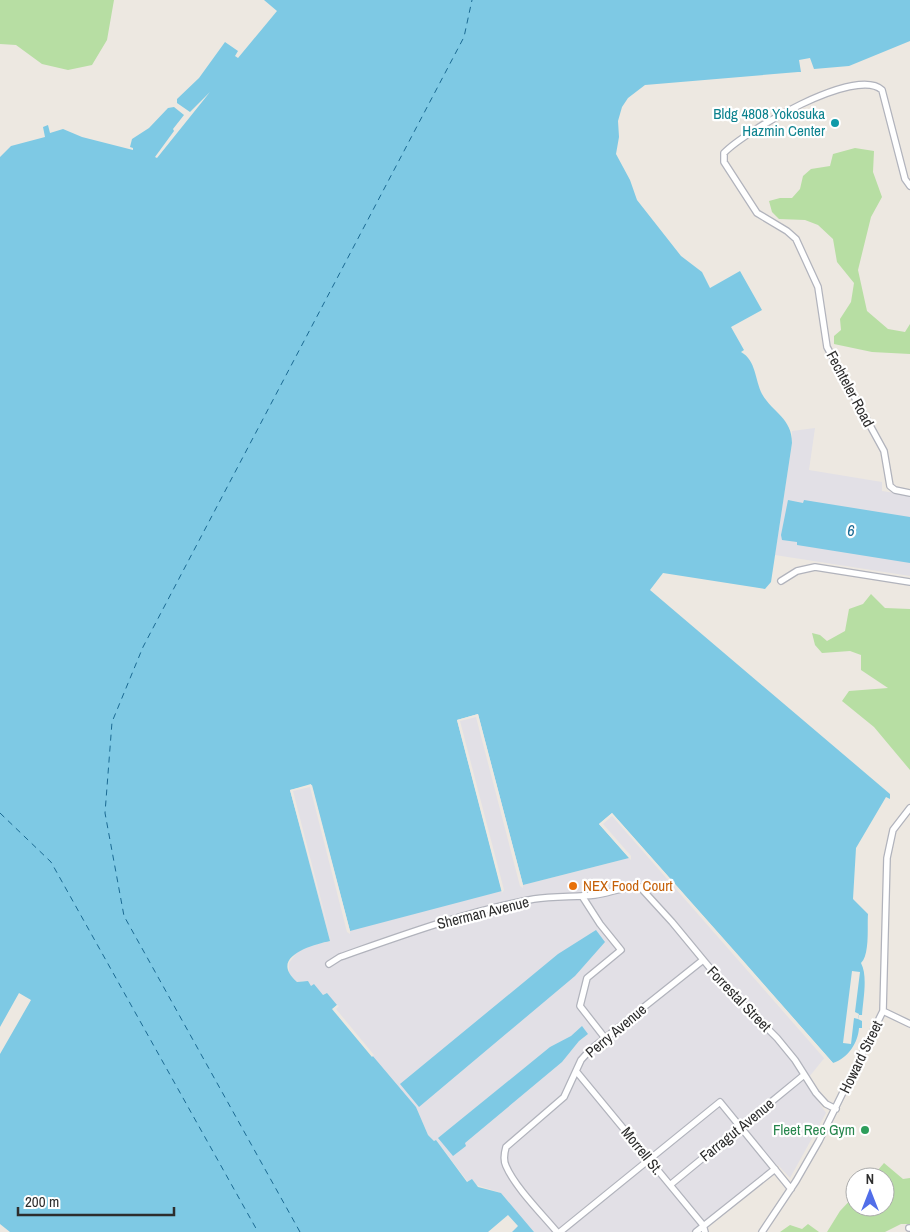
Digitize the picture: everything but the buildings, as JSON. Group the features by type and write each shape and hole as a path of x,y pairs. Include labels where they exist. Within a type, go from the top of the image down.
{"street":[{"name":"Fechteler Road","path":"910,186 905,179 882,90 878,85 867,83 827,92 783,113 732,145 724,153 724,162 756,213 787,231 796,239 818,287 827,347 884,451 890,486 895,490 910,493"},
{"path":"781,581 797,571 815,567 910,582"},
{"name":"Howard Street","path":"762,1232 791,1189 836,1109 883,1011 887,858 893,830 910,808"},
{"name":"Sherman Avenue","path":"329,964 340,957 427,927 535,899 597,895 630,887 642,889"},
{"name":"Forrestal Street","path":"642,889 724,984 777,1038 816,1093 826,1104 836,1109"},
{"path":"582,896 600,924 621,950 587,978 580,1006 605,1038"},
{"name":"Perry Avenue","path":"558,1232 519,1186 505,1166 504,1156 506,1147 564,1097 572,1085 576,1071 586,1055 703,960"},
{"path":"883,1011 910,1024"},
{"name":"Morrell St.","path":"576,1071 703,1225 705,1232"},
{"name":"Farragut Avenue","path":"670,1185 804,1075"},
{"path":"558,1232 720,1102 791,1189"},
{"path":"696,1232 775,1170"}],"shaded area":[{"path":"815,428 809,470 882,482 882,491 910,495 910,576 775,555 792,443 792,431"},
{"path":"478,714 523,885 629,858 599,824 612,813 826,1056 805,1082 826,1113 790,1178 778,1165 691,1232 533,1232 501,1193 468,1182 436,1140 434,1141 428,1135 416,1107 332,1009 326,993 323,995 304,981 297,982 289,974 289,963 297,952 305,947 330,941 290,790 311,784 350,931 457,720"}],"green space":[{"path":"0,0 114,0 107,40 92,65 68,70 42,64 16,45 0,44"},
{"path":"855,148 874,151 873,172 882,197 871,217 858,270 867,311 888,329 905,332 910,324 910,354 872,352 834,344 834,336 841,330 840,319 851,302 854,283 837,262 833,239 818,225 805,220 779,219 772,212 769,201 780,198 792,198 800,189 803,176 811,169 830,166 833,154"},
{"path":"871,594 885,608 910,609 910,770 874,727 842,701 849,691 888,688 861,670 861,655 850,651 822,653 815,645 812,633 820,635 827,641 845,631 849,609 863,604"},
{"path":"884,1163 889,1167 881,1167"},
{"path":"895,1172 903,1179 910,1178 910,1224 901,1224 885,1232 827,1232 845,1206 845,1217 895,1217"},
{"path":"808,1224 819,1232 780,1232 790,1225 802,1229"}],"water":[{"path":"264,0 910,0 910,41 849,66 814,69 810,58 799,60 801,72 645,85 628,98 622,107 618,121 619,137 616,154 630,180 637,200 681,256 702,272 710,288 740,271 762,310 731,327 744,350 741,352 750,360 766,401 789,427 792,443 771,582 765,589 663,573 650,590 890,794 890,799 886,797 856,848 853,899 868,914 868,933 866,953 861,963 864,974 864,988 862,1015 859,1015 858,1019 862,1021 862,1028 859,1028 857,1039 848,1054 833,1063 612,813 599,824 629,858 523,885 478,714 457,720 502,891 350,931 312,785 290,790 330,941 304,949 296,954 290,959 287,966 289,973 297,982 308,981 311,986 314,984 323,995 327,993 337,1005 333,1009 416,1107 428,1135 434,1141 436,1140 467,1182 472,1179 478,1187 501,1193 534,1232 512,1232 518,1226 508,1215 488,1232 10,1232 0,1224 0,1054 31,1000 19,993 0,1027 0,157 11,146 45,137 43,127 48,125 50,133 63,129 82,137 133,150 130,147 132,139 149,128 168,108 174,107 184,115 155,157 157,158 210,92 190,112 177,103 177,99 199,78 225,42 238,51 235,56 238,58 277,11"},
{"name":"6","path":"788,500 803,503 804,500 910,517 910,563 797,545 797,542 782,540 781,535"},
{"path":"596,930 605,942 575,976 419,1107 400,1084 558,954"},
{"path":"582,1026 588,1034 579,1041 562,1062 465,1143 466,1146 453,1156 438,1138 550,1047 571,1036"}],"pier":[{"path":"478,714 523,885 523,888 520,886 476,717 460,721 504,890 502,893 457,720"},
{"path":"311,784 350,931 350,934 347,932 310,787 293,791 332,943 290,790"},
{"path":"612,813 833,1063 830,1064 824,1058 612,816 603,824 631,856 631,860 599,824"},
{"path":"852,971 860,972 855,1012 859,1014 858,1019 854,1018 851,1044 843,1043"},
{"path":"337,1005 339,1006 336,1009 374,1055 372,1057 332,1009"}],"ferry route":[{"path":"300,1232 124,916 105,813 112,722 143,647 464,37 472,0"},
{"path":"0,813 51,862 258,1232"}],"place":[{"name":"Bldg 4808 Yokosuka Hazmin Center","path":"835,123"},
{"name":"NEX Food Court","path":"573,886"},
{"name":"Fleet Rec Gym","path":"865,1130"}]}
